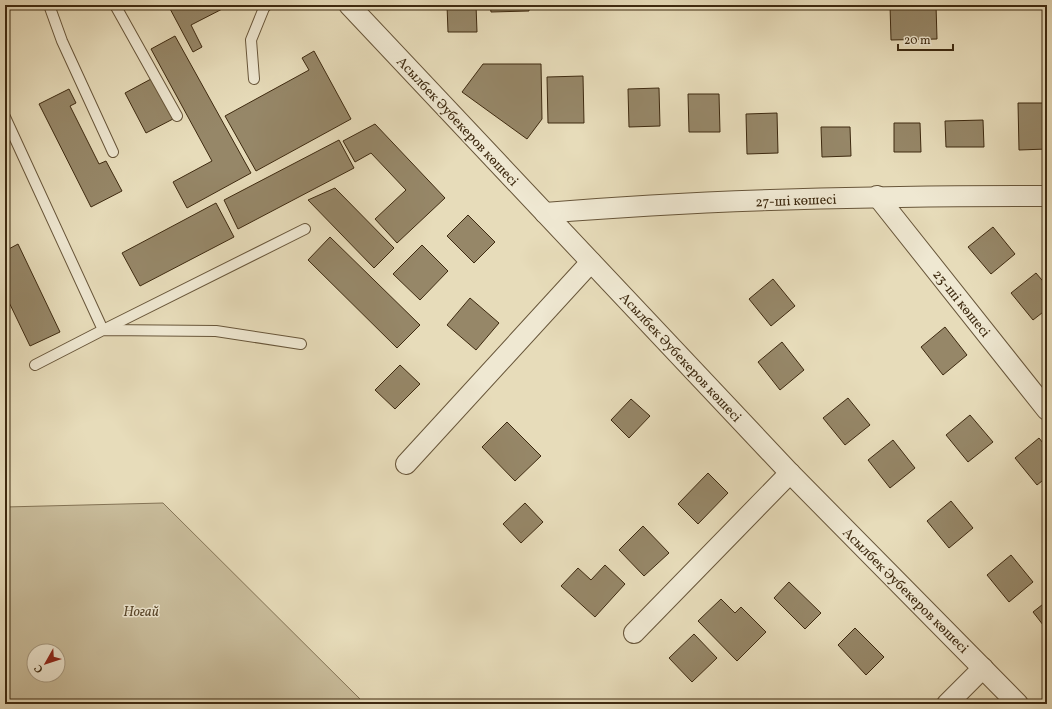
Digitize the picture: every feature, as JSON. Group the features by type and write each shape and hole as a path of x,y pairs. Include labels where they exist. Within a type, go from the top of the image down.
{"street":[{"name":"Асылбек Әубекеров көшесі","path":"349,5 790,473 1018,704"},
{"name":"27-ші көшесі","path":"545,213 626,206 877,196 1047,196"},
{"name":"23-ші көшесі","path":"877,196 1047,410"},
{"path":"406,464 591,262"},
{"path":"634,633 790,473"},
{"path":"947,704 983,668"}],"lane":[{"path":"49,5 62,41 113,152"},
{"path":"115,5 177,116"},
{"path":"254,79 251,40 266,5"},
{"path":"5,117 103,330"},
{"path":"35,365 305,229"},
{"path":"103,330 216,331 301,344"}],"green space":[{"name":"Ноғай","path":"163,503 365,704 5,704 5,507"}],"building":[{"path":"168,5 230,5 191,25 202,47 193,52"},
{"path":"447,5 476,5 477,32 448,32"},
{"path":"490,5 529,5 529,11 491,12"},
{"path":"722,5 722,6 694,6"},
{"path":"890,5 936,5 937,39 891,40"},
{"path":"175,36 251,173 187,208 173,182 212,161 151,49"},
{"path":"314,51 351,119 256,171 225,116 309,70 302,58"},
{"path":"483,64 541,64 542,119 527,139 462,92"},
{"path":"583,76 584,123 548,123 547,77"},
{"path":"151,79 173,119 146,133 125,93"},
{"path":"659,88 660,126 629,127 628,89"},
{"path":"69,89 76,103 70,106 99,164 106,161 122,191 91,207 39,104"},
{"path":"688,94 719,94 720,132 689,132"},
{"path":"1018,103 1047,103 1047,149 1019,150"},
{"path":"777,113 778,153 747,154 746,114"},
{"path":"983,120 984,147 946,147 945,121"},
{"path":"894,123 920,123 921,152 894,152"},
{"path":"375,124 445,198 397,243 375,219 406,190 371,153 355,162 343,141"},
{"path":"821,127 850,127 851,156 822,157"},
{"path":"339,140 354,168 238,229 224,200"},
{"path":"335,188 394,248 374,268 308,200"},
{"path":"216,203 234,237 140,286 122,253"},
{"path":"468,215 495,242 474,263 447,236"},
{"path":"993,227 1015,254 991,274 968,247"},
{"path":"330,237 420,325 397,348 308,260"},
{"path":"18,244 60,332 30,346 5,294 5,251"},
{"path":"422,245 448,271 420,300 393,274"},
{"path":"1036,273 1047,286 1047,309 1033,320 1011,293"},
{"path":"773,279 795,306 771,326 749,299"},
{"path":"470,298 499,323 476,350 447,325"},
{"path":"945,327 967,355 943,375 921,347"},
{"path":"782,342 804,370 780,390 758,362"},
{"path":"400,365 420,384 395,409 375,390"},
{"path":"848,398 870,425 845,445 823,418"},
{"path":"631,399 650,416 629,438 611,420"},
{"path":"970,415 993,442 968,462 946,435"},
{"path":"507,422 541,456 515,481 482,447"},
{"path":"1039,438 1047,448 1047,477 1037,485 1015,458"},
{"path":"893,440 915,468 890,488 868,460"},
{"path":"708,473 728,493 698,524 678,504"},
{"path":"951,501 973,528 949,548 927,521"},
{"path":"525,503 543,522 521,543 503,524"},
{"path":"643,526 669,553 644,576 619,550"},
{"path":"1011,555 1033,582 1009,602 987,575"},
{"path":"605,565 625,584 595,617 561,586 578,568 591,580"},
{"path":"789,582 821,613 805,629 774,598"},
{"path":"721,599 735,613 741,607 766,632 737,661 698,621"},
{"path":"1047,601 1047,630 1033,612"},
{"path":"855,628 884,657 866,675 838,645"},
{"path":"694,634 717,658 692,682 669,658"},
{"path":"857,700 861,704 853,704"}]}
